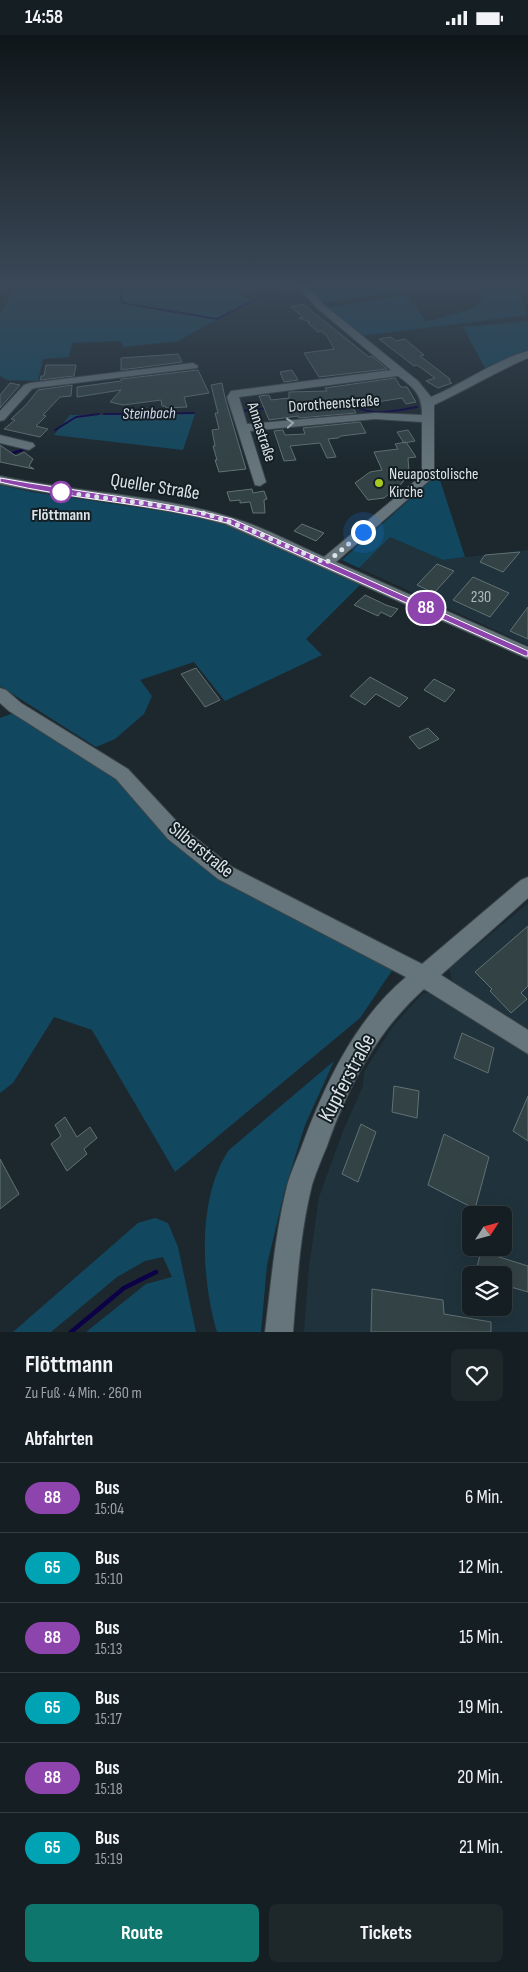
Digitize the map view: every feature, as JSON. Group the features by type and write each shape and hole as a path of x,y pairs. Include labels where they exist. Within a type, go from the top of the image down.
{"street":[{"path":"326,563 425,479 428,473 428,403 421,390 367,345"},
{"path":"428,403 462,388 502,365 528,354"},
{"path":"1,416 28,387 34,385 193,366"},
{"name":"Annastraße","path":"260,481 233,397 235,393 401,372"},
{"name":"Dorotheenstraße","path":"242,428 375,416 428,419"},
{"path":"0,439 29,446"},
{"name":"Queller Straße","path":"0,480 207,514 244,527 528,653"},
{"name":"Silberstraße","path":"0,694 8,710 122,774 175,833 225,873 290,909 386,955 422,975 528,1043"},
{"name":"Kupferstraße","path":"279,1332 283,1283 294,1208 309,1157 326,1112 374,1026 397,999 422,975 528,886"}],"shaded area":[{"path":"0,345 72,345 69,357 43,359 38,381 7,380 0,376"},
{"path":"122,345 146,345 124,347"},
{"path":"472,345 528,345 528,351 485,368"},
{"path":"195,414 183,450 54,435 70,415"},
{"path":"438,474 465,557 443,560 390,537 359,568 342,560"},
{"path":"0,485 32,492 183,514 226,525 360,585 306,639 322,655 225,701 194,662 140,680 152,696 144,714 115,739 96,747 0,686"},
{"path":"390,537 443,560 528,550 528,645 359,568"},
{"path":"14,713 116,777 163,832 393,969 360,1018 175,1172 92,1030 54,1017 13,1083 0,1093 0,718"},
{"path":"528,903 528,1033 453,983 449,969"},
{"path":"423,993 436,993 528,1054 528,1332 304,1332 309,1267 319,1197 343,1131 363,1086 364,1072 392,1027"},
{"path":"334,1061 305,1125 285,1189 267,1265 261,1332 217,1332 208,1288 205,1264 205,1239 211,1191 219,1169 229,1150"},
{"path":"155,1218 168,1223 178,1247 196,1332 86,1332 146,1284 172,1277 163,1257 145,1261 117,1277 51,1332 13,1332 138,1223"}],"building":[{"path":"332,345 353,345 369,357 372,356 387,369 319,377 304,353 334,349"},
{"path":"386,345 412,345 424,355 420,356 450,379 449,381 452,383 438,388 426,381 435,378 417,365 414,366"},
{"path":"178,354 182,362 121,370 121,358"},
{"path":"46,365 76,365 74,376 40,380 41,376 44,376"},
{"path":"198,370 209,393 184,397 187,407 166,408 162,406 161,400 123,405 110,402 121,390 77,397 77,387 121,381 121,379"},
{"path":"292,370 298,380 284,382 280,372"},
{"path":"395,378 401,387 407,387 416,402 406,404 402,398 352,406 356,413 299,418 298,416 269,420 259,396 269,395 271,400 289,398 289,392 327,391 325,388"},
{"path":"10,383 20,385 0,408 0,395"},
{"path":"222,383 246,469 219,472 215,460 217,460 213,446 215,446 212,430 219,429 215,413 218,413 211,385"},
{"path":"72,385 71,396 60,397 43,415 46,416 36,426 48,429 40,437 4,429 15,420 11,419 38,390"},
{"path":"360,422 366,433 328,439 336,457 327,458 320,443 290,446 296,460 284,461 274,431 283,430 285,435 305,434 303,428"},
{"path":"408,430 415,441 404,443 397,432"},
{"name":"Neuapostolische Kirche","path":"406,442 416,457 408,458 409,473 402,483 384,498 368,500 355,483 370,472 382,470 374,452 398,449 395,444"},
{"path":"0,445 16,456 24,452 33,459 29,466 34,469 0,462"},
{"path":"252,489 253,493 264,491 267,499 264,500 265,513 253,513 250,502 230,501 227,492"},
{"path":"302,524 324,533 316,541 294,531"},
{"path":"520,552 503,572 480,562 485,555"},
{"path":"437,564 454,571 434,593 417,585"},
{"path":"473,577 509,593 490,617 453,600"},
{"path":"365,595 398,609 391,617 381,612 378,616 354,605"},
{"path":"528,607 528,639 510,631"},
{"path":"196,668 220,700 205,707 181,674"},
{"path":"370,677 408,698 399,707 376,694 365,705 350,696"},
{"path":"434,679 455,690 445,702 424,690"},
{"path":"428,728 439,739 419,749 409,737"},
{"path":"528,926 528,986 521,993 527,999 511,1013 490,991 492,989 475,972"},
{"path":"462,1033 494,1048 488,1073 454,1058"},
{"path":"394,1086 419,1091 417,1118 392,1112"},
{"path":"528,1096 528,1141 513,1131"},
{"path":"65,1117 77,1137 90,1127 97,1138 84,1149 87,1154 67,1171 51,1144 61,1136 55,1125"},
{"path":"361,1124 376,1132 358,1182 342,1174"},
{"path":"444,1134 489,1157 476,1206 469,1206 428,1185"},
{"path":"0,1159 19,1194 0,1209"},
{"path":"480,1256 496,1256 528,1266 528,1292 512,1287 512,1266 477,1266"},
{"path":"372,1289 443,1300 444,1314 491,1322 491,1332 371,1332"}],"waterway":[{"name":"Steinbach","path":"357,407 371,412 395,411 417,407"},
{"name":"Steinbach","path":"242,411 267,408"},
{"name":"Steinbach","path":"104,414 194,413"},
{"name":"Steinbach","path":"55,430 76,417 99,414"},
{"name":"Steinbach","path":"19,451 27,448"},
{"name":"Steinbach","path":"13,453 19,451"},
{"path":"71,1332 124,1288 156,1272"}],"bus line":[{"name":"88","path":"0,480 61,492 185,509 230,521 528,653"}],"place":[{"name":"Neuapostolische Kirche","path":"379,483"},
{"name":"Flöttmann","path":"61,492"}],"route":[{"path":"61,492 185,509 207,514 230,521 326,563 363,532"}]}
